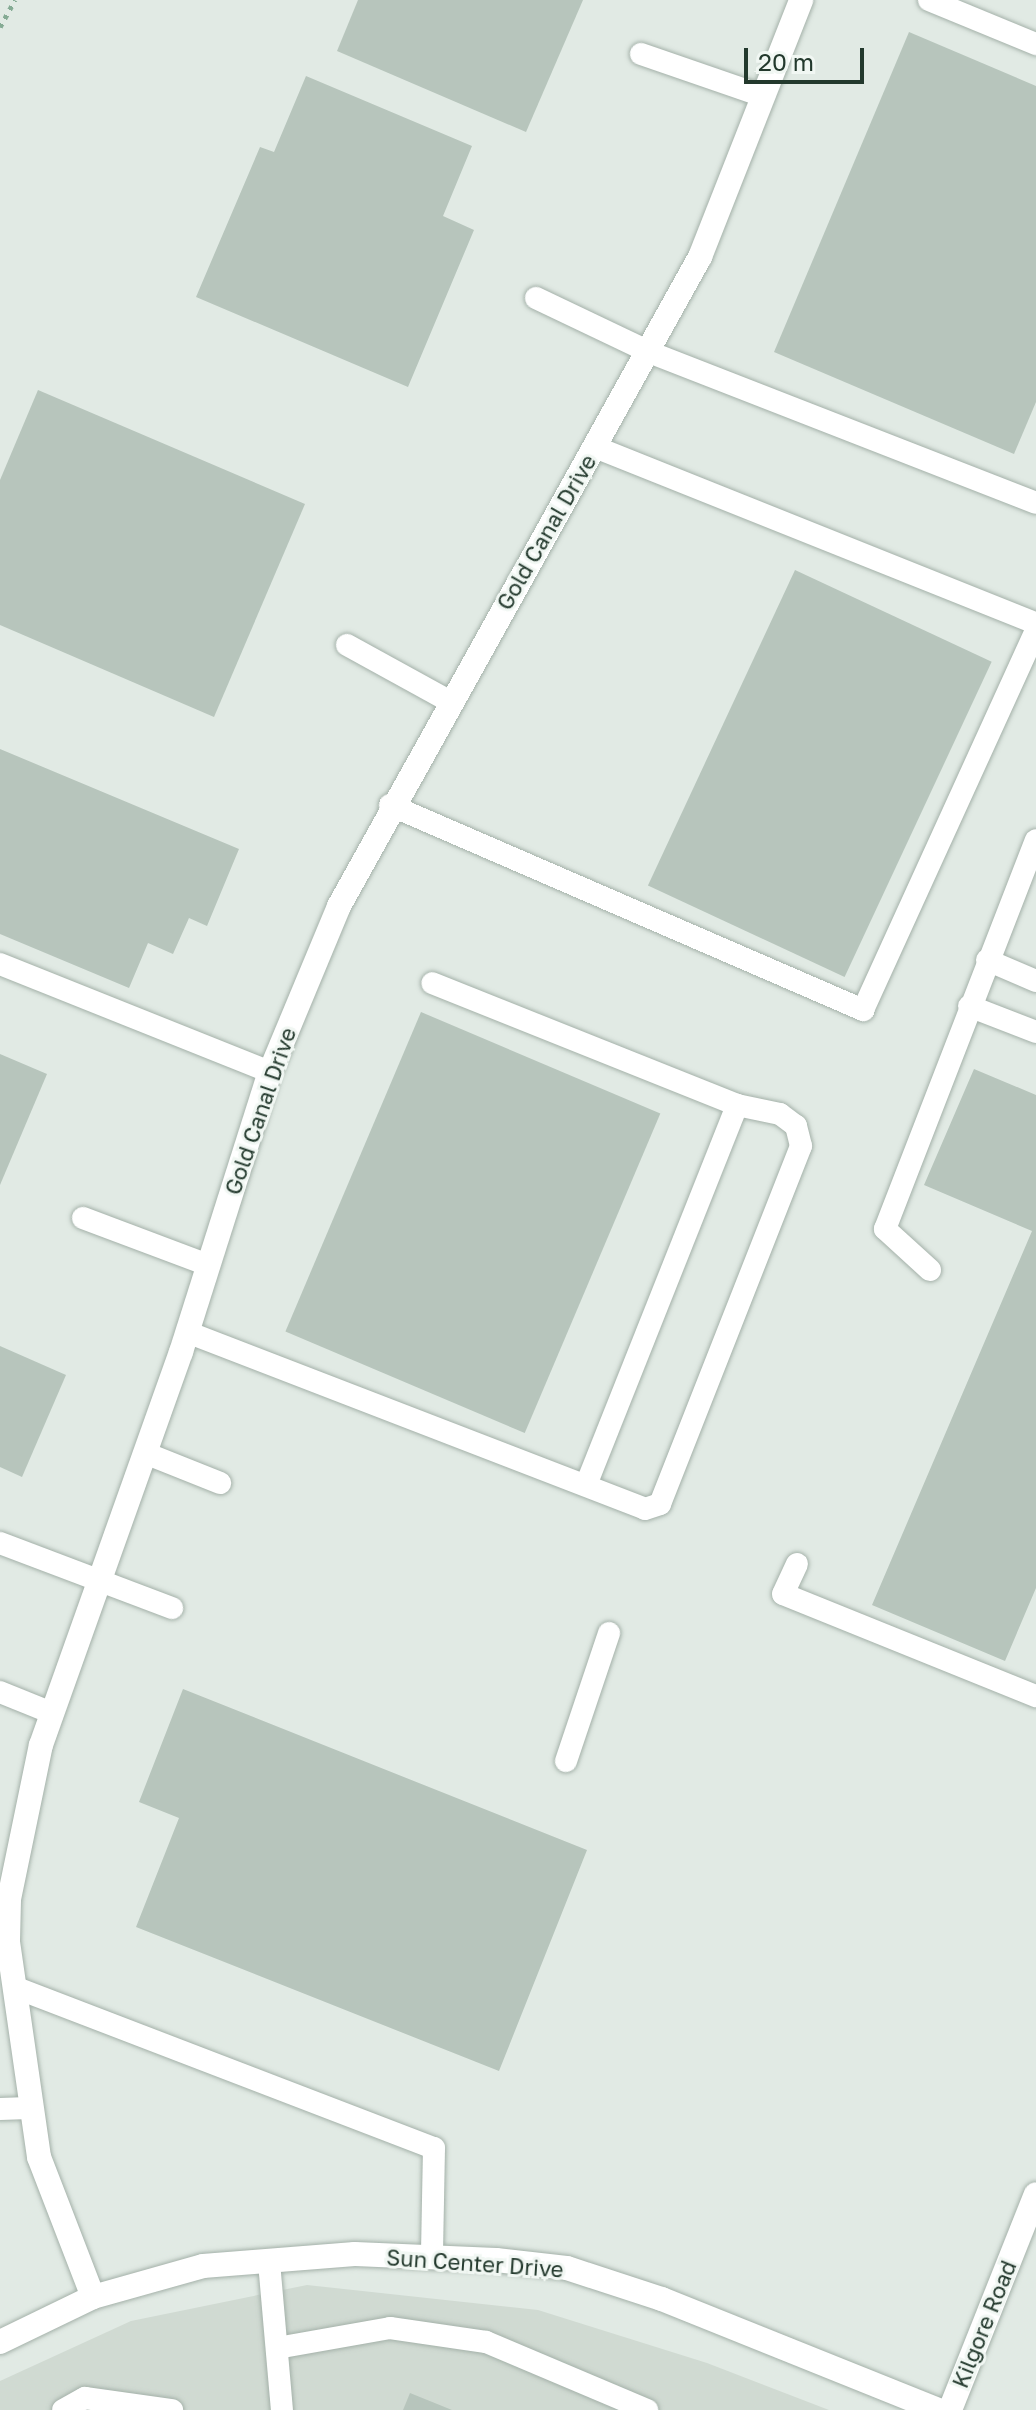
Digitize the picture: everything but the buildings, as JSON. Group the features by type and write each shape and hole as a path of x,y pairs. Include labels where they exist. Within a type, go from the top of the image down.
{"street":[{"name":"Gold Canal Drive","path":"93,2297 57,2214 29,2108 14,1987 9,1899 52,1713 187,1332 270,1072 339,906 390,805 700,257 801,0"},
{"name":"Kilgore Road","path":"950,2410 1036,2194"},
{"name":"Sun Center Drive","path":"0,2342 93,2297 203,2266 355,2254 432,2257 567,2268 662,2299 938,2410"}],"lane":[{"path":"929,0 1036,44"},
{"path":"641,54 763,96"},
{"path":"536,298 649,352 1036,503"},
{"path":"595,447 1036,623"},
{"path":"390,805 863,1010 1036,630"},
{"path":"347,645 449,701"},
{"path":"930,1270 885,1229 1036,840"},
{"path":"987,960 1036,981"},
{"path":"0,964 270,1072"},
{"path":"187,1332 645,1509 660,1504 670,1489 801,1146 796,1126 780,1114 737,1105 432,983"},
{"path":"969,1006 1036,1032"},
{"path":"586,1485 737,1105"},
{"path":"83,1218 208,1265"},
{"path":"145,1453 220,1483"},
{"path":"0,1543 172,1608"},
{"path":"797,1564 783,1594 1036,1696"},
{"path":"566,1761 609,1633"},
{"path":"0,1692 52,1713"},
{"path":"14,1987 434,2148 432,2257"},
{"path":"0,2109 29,2108"},
{"path":"269,2262 282,2410"},
{"path":"277,2348 390,2328 486,2342 647,2410"},
{"path":"63,2410 85,2398 172,2410"}],"path":[{"path":"0,27 15,0"}],"shaded area":[{"path":"307,2285 538,2310 707,2363 829,2410 0,2410 0,2381 131,2321"}]}
